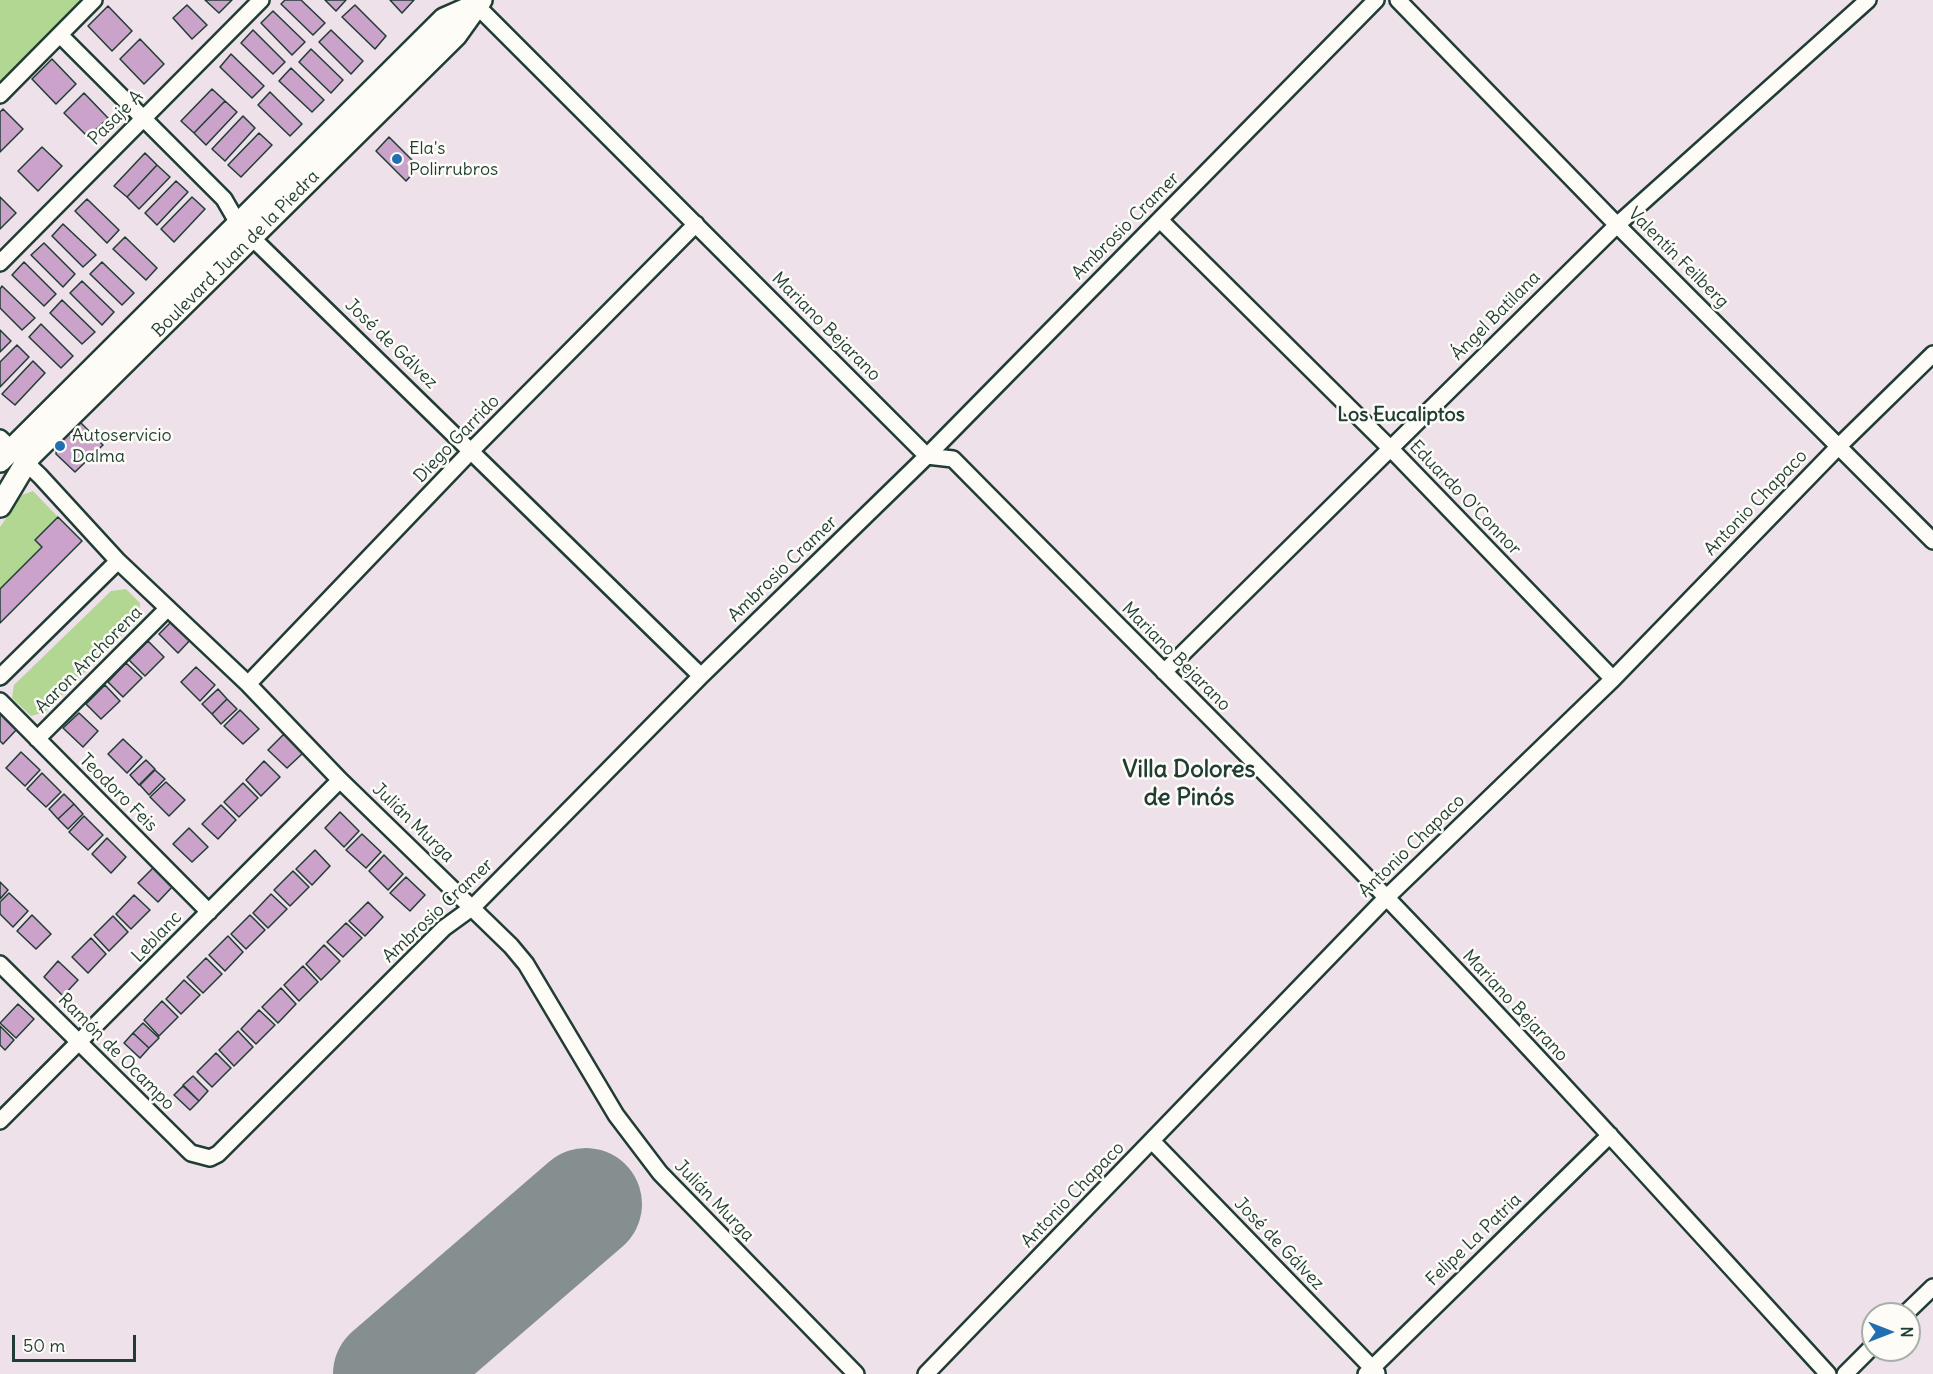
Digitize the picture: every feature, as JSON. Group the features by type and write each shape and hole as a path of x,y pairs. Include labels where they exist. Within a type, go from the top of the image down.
{"main road":[{"name":"Boulevard Juan de la Piedra","path":"0,506 9,453 456,35 476,2"}],"street":[{"path":"0,95 94,0"},
{"name":"Pasaje A","path":"0,263 261,0"},
{"name":"Ambrosio Cramer","path":"210,1158 218,1154 444,927 473,908 701,676 927,456 1376,0"},
{"name":"Valentín Feilberg","path":"1398,0 1617,225 1840,445 1933,541"},
{"name":"Ángel Batilana","path":"1164,672 1617,225 1868,0"},
{"name":"Mariano Bejarano","path":"476,2 927,456 953,459 1164,672 1386,898 1610,1135 1828,1374"},
{"name":"José de Gálvez","path":"60,35 224,199 246,232 472,450 701,676"},
{"name":"Eduardo O'Connor","path":"1160,220 1390,448 1613,679"},
{"name":"Diego Garrido","path":"248,684 472,450 696,224"},
{"name":"Antonio Chapaco","path":"927,1374 1386,898 1613,679 1840,445 1933,354"},
{"name":"Julián Murga","path":"9,453 40,476 118,561 248,684 340,780 473,908 526,964 616,1115 660,1173 856,1374"},
{"path":"0,677 118,561"},
{"name":"Aaron Anchorena","path":"37,739 168,608"},
{"name":"Teodoro Feis","path":"0,701 209,912"},
{"name":"Leblanc","path":"0,1121 81,1043 340,780"},
{"name":"Ramón de Ocampo","path":"0,964 191,1154 210,1158"},
{"name":"Felipe La Patria","path":"1372,1372 1610,1135"},
{"name":"José de Gálvez","path":"1152,1141 1372,1372"},
{"path":"1917,1302 1933,1287"},
{"path":"1845,1374 1861,1358"}],"green space":[{"path":"0,0 84,0 0,84"},
{"path":"33,491 58,517 35,540 42,547 0,589 0,527 22,495"},
{"path":"126,589 140,603 139,618 45,712 31,716 12,698 14,685 111,591"}],"building":[{"path":"205,0 232,0 219,13"},
{"path":"285,0 301,0 325,23 313,35 281,4"},
{"path":"325,0 346,0 336,11"},
{"path":"390,0 414,0 402,13"},
{"path":"187,5 207,25 192,39 173,18"},
{"path":"355,5 386,36 375,49 342,17"},
{"path":"108,6 132,31 112,51 88,26"},
{"path":"273,11 305,42 292,55 261,23"},
{"path":"253,30 285,62 273,74 241,43"},
{"path":"331,30 363,61 351,74 319,42"},
{"path":"140,39 164,64 144,84 120,59"},
{"path":"311,49 343,80 331,93 299,62"},
{"path":"231,54 264,86 252,98 220,67"},
{"path":"52,59 76,84 56,104 32,79"},
{"path":"291,68 324,100 312,112 279,81"},
{"path":"212,89 225,101 194,133 181,121"},
{"path":"270,92 302,124 290,136 258,105"},
{"path":"84,93 108,118 88,137 64,113"},
{"path":"225,101 237,112 206,145 194,133"},
{"path":"3,109 23,129 0,152 0,112"},
{"path":"243,116 255,128 225,161 212,149"},
{"path":"259,133 272,145 241,177 228,165"},
{"name":"Ela's Polirrubros","path":"389,137 419,167 406,181 376,151"},
{"path":"42,147 62,166 38,191 18,171"},
{"path":"145,153 157,165 127,197 114,186"},
{"path":"157,165 170,177 139,209 127,197"},
{"path":"176,181 188,192 157,225 145,213"},
{"path":"0,197 16,213 0,229"},
{"path":"192,197 205,209 174,242 161,229"},
{"path":"87,199 119,230 107,243 75,211"},
{"path":"63,224 96,255 83,267 52,236"},
{"path":"125,237 157,268 146,280 113,249"},
{"path":"44,243 75,274 63,287 31,255"},
{"path":"24,262 56,294 44,306 12,275"},
{"path":"102,262 134,293 122,305 90,274"},
{"path":"82,281 114,312 102,325 70,293"},
{"path":"2,286 35,318 22,330 0,308"},
{"path":"62,300 95,332 82,344 50,313"},
{"path":"41,324 73,356 61,368 29,337"},
{"path":"0,330 11,341 0,352"},
{"path":"17,345 29,357 0,387 0,362"},
{"path":"33,361 45,373 15,405 2,394"},
{"path":"78,420 103,445 75,472 56,454 57,442"},
{"path":"58,517 82,541 0,623 0,589 42,547 35,540"},
{"path":"174,619 193,637 178,653 159,634"},
{"path":"148,641 164,657 145,676 129,660"},
{"path":"126,663 142,678 123,697 108,682"},
{"path":"196,667 215,685 200,701 181,682"},
{"path":"105,685 120,701 101,719 86,704"},
{"path":"218,689 227,699 212,714 202,704"},
{"path":"227,699 237,709 221,724 212,714"},
{"path":"240,710 259,729 243,744 224,726"},
{"path":"0,711 18,728 3,744 0,741"},
{"path":"79,713 98,731 83,747 63,728"},
{"path":"284,734 303,753 287,768 268,750"},
{"path":"123,739 142,757 127,773 108,754"},
{"path":"21,752 40,770 25,786 6,768"},
{"path":"146,760 155,769 139,785 130,775"},
{"path":"264,761 280,777 261,796 246,780"},
{"path":"155,770 165,779 149,795 140,785"},
{"path":"42,773 61,792 46,807 27,789"},
{"path":"166,782 185,800 169,816 150,797"},
{"path":"243,783 258,798 239,817 224,802"},
{"path":"64,794 74,804 58,819 49,809"},
{"path":"74,804 83,814 68,829 58,819"},
{"path":"221,805 236,820 218,839 202,824"},
{"path":"340,812 359,831 344,847 325,828"},
{"path":"84,816 103,835 88,850 69,832"},
{"path":"189,828 208,847 192,862 173,844"},
{"path":"362,834 381,852 366,868 346,850"},
{"path":"107,838 126,857 111,873 92,854"},
{"path":"315,850 330,866 312,885 296,869"},
{"path":"384,855 403,874 388,890 369,871"},
{"path":"154,867 173,886 158,902 138,883"},
{"path":"293,871 309,887 290,906 274,890"},
{"path":"406,877 425,895 410,911 390,893"},
{"path":"0,882 8,890 0,899"},
{"path":"9,893 28,911 13,927 0,914 0,902"},
{"path":"271,894 287,909 268,928 253,913"},
{"path":"134,895 150,910 131,929 116,914"},
{"path":"368,902 383,917 365,936 349,921"},
{"path":"32,915 51,934 36,949 17,931"},
{"path":"250,915 265,930 246,949 231,934"},
{"path":"113,916 128,932 109,951 94,935"},
{"path":"346,923 362,938 343,957 327,942"},
{"path":"228,936 243,952 225,971 209,955"},
{"path":"91,938 106,954 88,973 72,957"},
{"path":"324,945 340,961 321,980 306,964"},
{"path":"206,958 222,974 203,993 187,977"},
{"path":"58,961 78,980 63,996 44,977"},
{"path":"303,966 318,982 299,1001 284,985"},
{"path":"184,980 200,995 181,1014 166,999"},
{"path":"281,988 296,1004 278,1023 262,1007"},
{"path":"162,1001 178,1017 159,1036 144,1020"},
{"path":"18,1004 34,1019 16,1038 0,1023"},
{"path":"259,1010 275,1025 256,1044 241,1029"},
{"path":"143,1023 159,1038 149,1048 133,1033"},
{"path":"0,1026 14,1040 5,1050 0,1045"},
{"path":"238,1031 253,1047 234,1066 219,1050"},
{"path":"133,1033 149,1048 140,1058 124,1043"},
{"path":"216,1053 231,1068 212,1087 197,1072"},
{"path":"193,1076 208,1091 199,1101 183,1085"},
{"path":"183,1086 199,1101 190,1110 174,1095"}],"runway":[{"path":"389,1374 586,1204"}],"place":[{"name":"Ela's Polirrubros","path":"397,159"},
{"name":"Autoservicio Dalma","path":"60,446"}],"district":[{"name":"Los Eucaliptos","path":"1401,415"},
{"name":"Villa Dolores de Pinós","path":"1189,784"}]}
